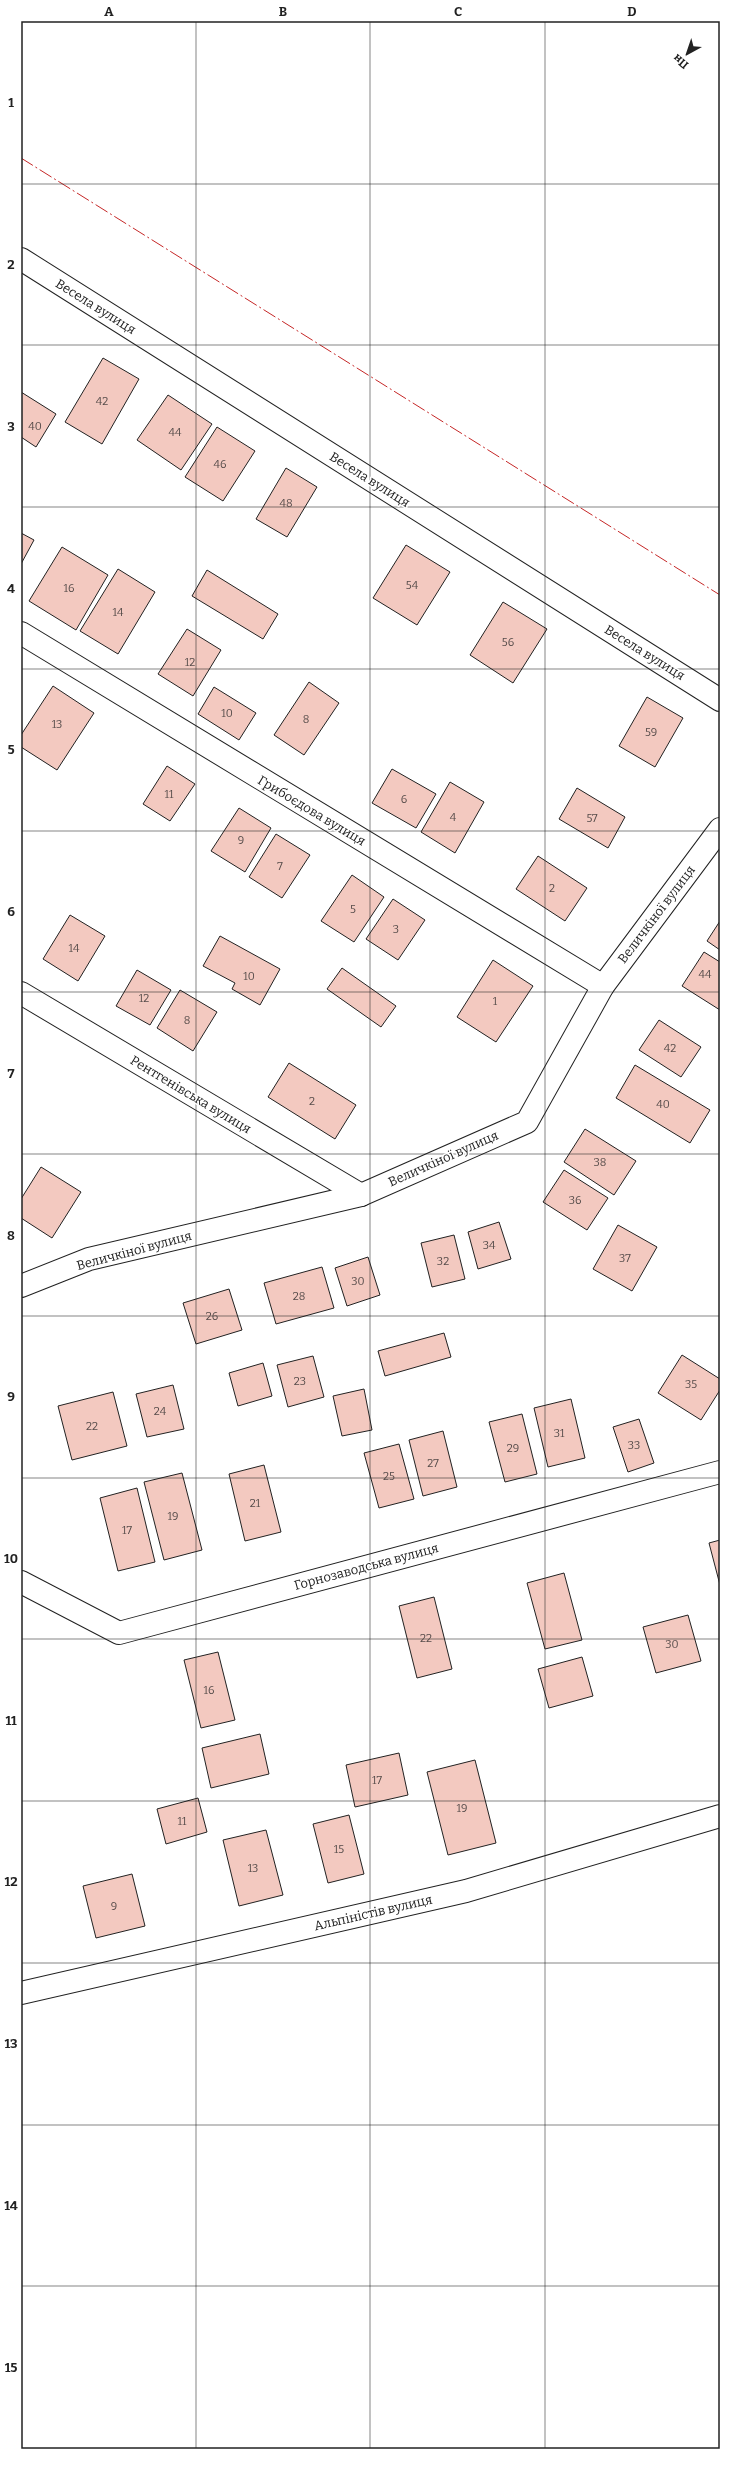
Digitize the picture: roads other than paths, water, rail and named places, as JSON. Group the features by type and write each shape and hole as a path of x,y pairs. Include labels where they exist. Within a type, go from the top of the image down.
{"street":[{"name":"Весела вулиця","path":"21,259 720,700"},
{"name":"Грибоєдова вулиця","path":"21,633 603,986"},
{"name":"Величкіної вулиця","path":"21,1286 89,1259 361,1195 527,1122 603,986 720,828"},
{"name":"Рентгенівська вулиця","path":"21,993 361,1195"},
{"name":"Горнозаводська вулиця","path":"21,1582 119,1633 720,1472"},
{"name":"Альпіністів вулиця","path":"21,1993 466,1891 720,1816"}]}
